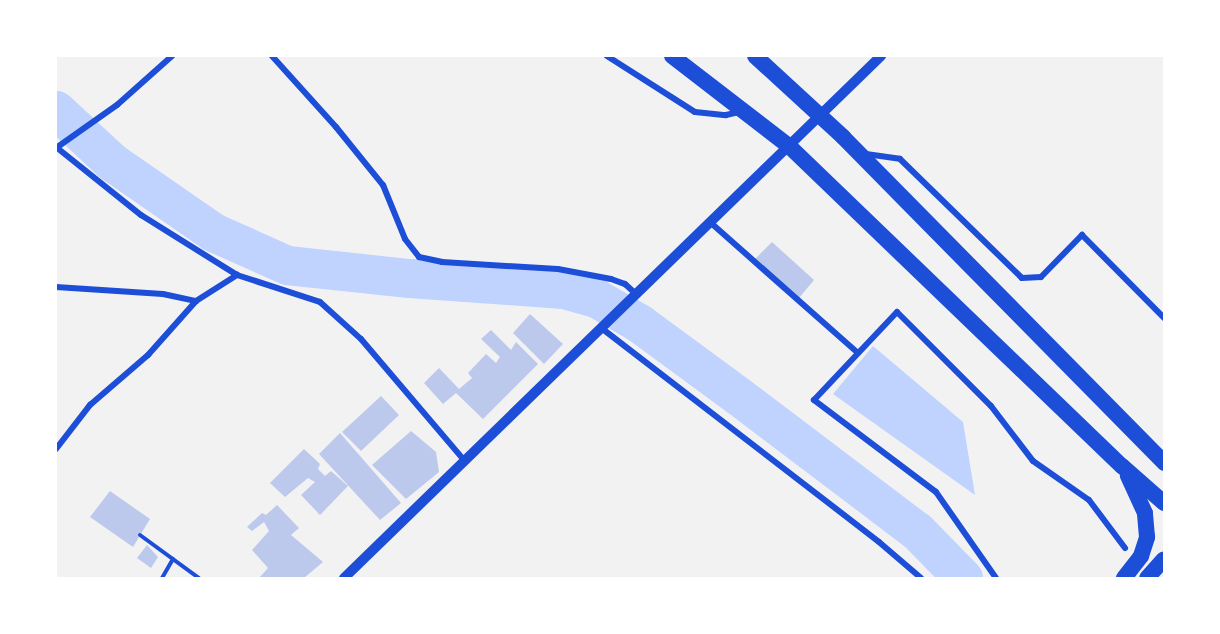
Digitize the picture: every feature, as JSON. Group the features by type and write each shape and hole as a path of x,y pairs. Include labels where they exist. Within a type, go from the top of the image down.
{"highway":[{"path":"672,56 789,146 1122,466 1164,503"},
{"path":"755,56 821,115 1164,464"},
{"path":"1122,466 1145,513 1147,537 1141,556 1124,579"},
{"path":"1147,579 1164,559"}],"street":[{"path":"172,56 93,123 56,148 141,215 237,275 320,302 361,339 465,461"},
{"path":"272,56 336,127 383,185 405,240 420,257 442,262 558,269 611,279 625,284 633,295"},
{"path":"607,56 695,112 726,115 743,111"},
{"path":"344,579 603,324 711,223 881,56"},
{"path":"859,153 900,159 1022,278 1041,277 1082,235 1164,318"},
{"path":"711,223 858,353"},
{"path":"56,449 90,405 148,355 196,301 237,275"},
{"path":"56,287 163,294 196,301"},
{"path":"996,579 936,492 814,400 897,312 991,406 1033,461 1089,500 1125,548"},
{"path":"603,324 879,542 921,579"}],"path":[{"path":"140,535 199,579"},
{"path":"162,579 173,560"}],"water":[{"path":"873,346 963,422 975,495 833,394"}],"building":[{"path":"772,242 814,280 799,298 755,259"},
{"path":"530,314 563,344 544,364 513,333"},
{"path":"491,330 511,350 516,342 538,364 483,419 456,393 443,404 424,383 439,368 459,389 472,378 468,373 486,354 496,363 500,357 481,339"},
{"path":"381,396 399,415 361,451 342,432"},
{"path":"411,431 436,452 439,472 406,499 372,465"},
{"path":"340,433 401,503 380,520 319,454"},
{"path":"304,449 320,464 318,469 325,476 331,471 348,486 320,515 301,495 315,482 308,478 285,497 270,483"},
{"path":"110,491 150,519 133,547 90,517"},
{"path":"277,505 299,528 291,535 323,562 304,578 259,578 268,568 252,550 269,531 264,522 252,531 247,527 262,513 266,515"},
{"path":"147,545 158,557 151,568 137,558"}],"waterway":[{"path":"56,110 112,162 213,232 287,265 409,278 563,289 596,298 639,323 917,531 963,578"}]}
